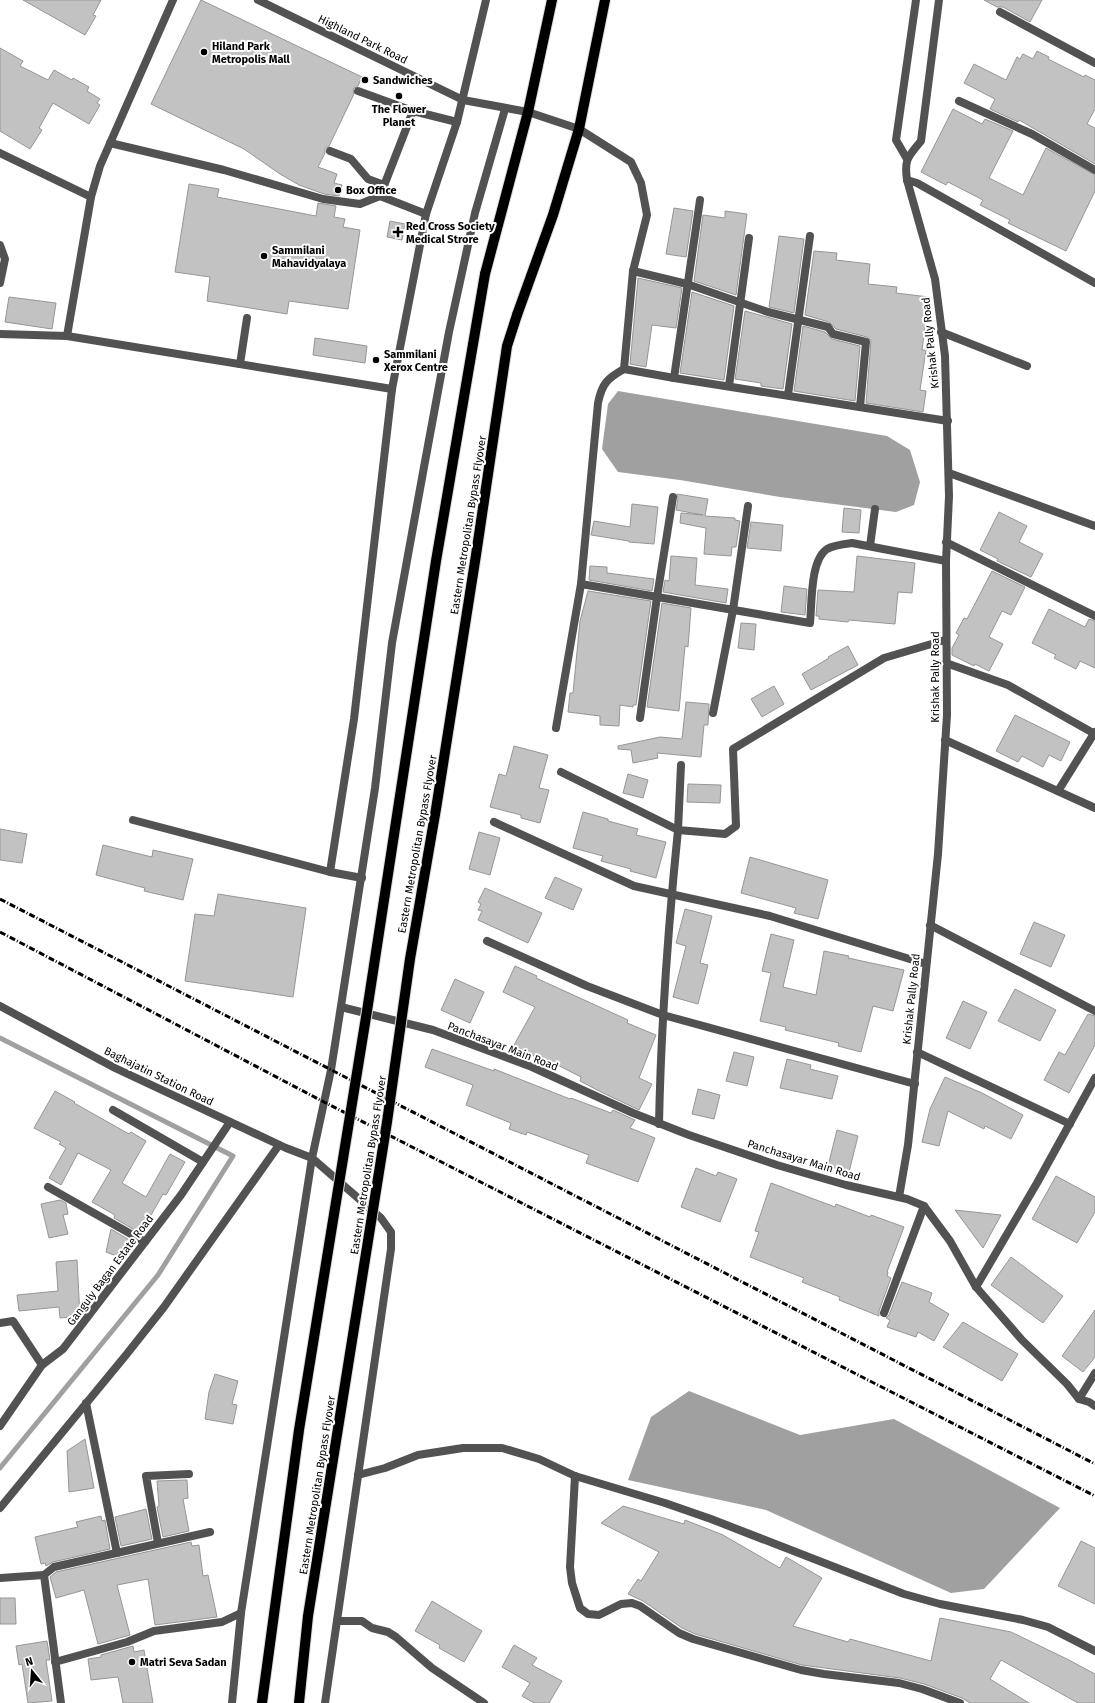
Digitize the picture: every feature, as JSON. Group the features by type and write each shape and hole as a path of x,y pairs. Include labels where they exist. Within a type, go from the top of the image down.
{"main road":[{"name":"Eastern Metropolitan Bypass Flyover","path":"262,1703 299,1430 366,1019 436,561 485,274 528,112 552,0"},
{"name":"Eastern Metropolitan Bypass Flyover","path":"299,1703 308,1616 385,1138 410,959 436,809 508,346 517,315 553,215 579,129 605,0"}],"street":[{"path":"67,336 91,197 100,166 173,0"},
{"name":"Highland Park Road","path":"258,0 463,100 504,109 528,112 579,129 630,162 641,183 647,215 633,271 624,369"},
{"path":"330,872 354,719 392,389 426,214 457,122 486,0"},
{"path":"916,0 896,140 907,159 921,141 939,0"},
{"path":"1000,12 1095,62"},
{"path":"358,91 413,111 457,122"},
{"path":"959,101 1032,134 1095,170"},
{"path":"232,1703 241,1613 312,1158 331,1070 362,878 375,788 392,643 449,332 475,213 504,109"},
{"path":"380,196 413,111"},
{"path":"110,143 224,170 323,199 360,204 380,196 426,214"},
{"path":"330,151 351,159 368,179 384,185"},
{"path":"0,153 91,197"},
{"name":"Krishak Pally Road","path":"899,1197 908,1145 938,854 947,715 945,640 946,542 949,473 945,356 935,279 907,180 907,159"},
{"path":"907,180 917,183 1095,283"},
{"path":"674,378 700,200"},
{"path":"788,396 810,236"},
{"path":"729,386 749,238"},
{"path":"0,245 5,259 0,283"},
{"path":"633,271 687,284 740,304 828,327 833,334 866,342 860,407"},
{"path":"240,364 247,318"},
{"path":"941,332 1027,366"},
{"path":"0,334 67,336 392,389"},
{"path":"556,728 581,584 598,403 601,389 611,376 624,369 948,421"},
{"path":"949,473 1094,524"},
{"path":"640,718 673,497"},
{"path":"713,713 732,610 748,506"},
{"path":"870,546 875,509"},
{"path":"946,542 1095,616"},
{"path":"581,584 810,623 815,569 821,555 828,549 837,545 852,543 946,561"},
{"path":"561,772 678,830 725,834 736,826 733,749 884,658 945,640"},
{"path":"946,663 1008,685 1095,733 1058,792"},
{"path":"945,740 1095,808"},
{"path":"660,1124 660,1061 678,830 681,765"},
{"path":"133,820 330,872 362,878"},
{"path":"494,822 634,886 770,916 926,964"},
{"path":"930,926 1095,1011"},
{"path":"487,941 587,986 663,1014 914,1084"},
{"name":"Baghajatin Station Road","path":"0,1006 115,1068 230,1122 312,1158 381,1218 391,1232 391,1249 325,1703"},
{"name":"Panchasayar Main Road","path":"341,1007 433,1030 532,1067 633,1114 777,1165 846,1185 899,1197 924,1206"},
{"path":"917,1052 1070,1124"},
{"path":"976,1287 1094,1082"},
{"path":"113,1110 203,1162"},
{"name":"Ganguly Bagan Estate Road","path":"0,1426 42,1365 63,1350 182,1195 230,1122"},
{"path":"0,1508 164,1307 279,1144"},
{"path":"48,1188 145,1242"},
{"path":"924,1206 950,1241 976,1287 1022,1340 1067,1384 1079,1399 1095,1406"},
{"path":"884,1314 924,1206"},
{"path":"0,1323 13,1321 42,1365"},
{"path":"1079,1399 1095,1373"},
{"path":"86,1403 117,1553"},
{"path":"358,1475 385,1468 418,1455 463,1448 502,1448 539,1459 574,1476 665,1503 711,1519 904,1594 940,1604 1023,1620 1048,1627 1095,1651"},
{"path":"158,1543 146,1476 190,1474"},
{"path":"574,1476 570,1567 572,1583 580,1608 588,1614 599,1615 621,1604 632,1603 640,1606 679,1633 693,1639 801,1670 899,1683 922,1689 960,1703"},
{"path":"0,1578 44,1575 54,1567 210,1532"},
{"path":"44,1575 61,1703"},
{"path":"55,1662 127,1642 154,1631 222,1622 241,1613"},
{"path":"337,1621 362,1620 372,1628 388,1632 432,1668 484,1703"}],"shaded area":[{"path":"618,391 887,436 910,450 920,482 914,505 896,512 780,497 680,480 618,472 602,449 608,404"},
{"path":"689,1391 800,1435 894,1419 1060,1508 984,1589 951,1593 766,1510 628,1480 651,1417"}],"building":[{"path":"23,0 101,0 93,15 96,16 85,35"},
{"path":"201,0 362,77 358,86 353,89 354,94 329,146 325,149 325,153 318,167 337,174 334,183 342,185 339,196 324,194 299,185 280,174 244,149 151,104"},
{"path":"984,0 1042,0 1030,22 1003,7 997,7"},
{"path":"0,48 23,61 20,66 48,80 54,70 89,87 87,91 100,99 97,103 100,105 89,124 53,103 39,128 42,130 30,149 0,131"},
{"path":"1037,51 1049,57 1048,59 1084,77 1085,75 1095,80 1095,109 1087,124 1095,128 1095,164 1019,120 1018,122 990,109 995,99 964,83 974,64 1006,80 1017,57 1020,59 1023,54 1033,59"},
{"path":"953,109 982,124 985,119 1013,131 989,178 1023,195 1046,148 1095,175 1095,191 1066,251 1008,223 1010,220 980,205 983,200 948,182 946,185 921,172"},
{"path":"189,184 219,189 217,197 316,216 318,203 336,206 334,217 345,219 343,227 360,230 348,309 289,301 287,314 207,301 210,277 175,272"},
{"path":"674,208 693,211 686,257 666,254"},
{"path":"725,211 747,214 736,295 694,281 703,215 725,218"},
{"path":"390,221 405,224 402,240 387,237"},
{"path":"779,236 804,239 794,313 769,307"},
{"path":"814,251 837,253 836,260 870,264 868,284 897,287 896,293 929,297 922,350 926,350 920,390 926,391 923,412 866,403 871,340 867,337 836,329 829,322 805,315"},
{"path":"638,278 682,288 676,328 652,325 646,367 630,364"},
{"path":"692,292 734,306 724,380 680,373"},
{"path":"9,297 56,303 52,329 5,322"},
{"path":"745,311 792,324 783,389 761,386 761,383 735,379"},
{"path":"803,326 825,332 832,339 860,346 855,401 794,391"},
{"path":"315,338 367,346 365,363 313,355"},
{"path":"677,494 708,499 705,516 735,518 735,520 740,521 736,547 732,547 731,556 704,554 706,528 680,523 681,513 703,515 676,510 678,498"},
{"path":"632,504 658,507 654,544 629,542 591,535 594,521 630,527"},
{"path":"844,508 861,510 859,533 842,532"},
{"path":"999,512 1027,526 1019,542 1043,554 1031,577 997,561 998,559 980,550"},
{"path":"751,522 783,525 781,551 747,548"},
{"path":"671,556 697,558 695,585 728,589 726,603 663,592 665,580 669,581"},
{"path":"857,556 915,563 912,593 898,592 895,624 849,620 848,622 819,619 819,616 816,616 818,590 854,592"},
{"path":"590,566 607,567 607,573 654,579 652,591 589,580"},
{"path":"992,571 1025,587 1011,615 1002,611 989,637 1003,644 989,671 975,664 974,666 952,655 952,648 959,635 956,633 964,618 967,619"},
{"path":"784,586 807,589 805,615 781,612"},
{"path":"588,591 651,601 636,705 633,705 633,707 620,705 619,726 600,725 600,716 568,712 570,693 573,693 580,621"},
{"path":"662,603 691,608 688,647 685,646 679,711 647,707"},
{"path":"1049,609 1085,627 1089,619 1095,621 1095,668 1080,661 1076,669 1054,658 1056,655 1032,643"},
{"path":"741,623 756,624 754,650 738,648"},
{"path":"848,646 858,665 811,690 802,674"},
{"path":"774,686 784,704 762,717 751,699"},
{"path":"686,702 709,704 708,725 704,725 701,757 657,753 658,758 633,763 631,750 618,749 618,746 660,737 682,739"},
{"path":"1015,715 1070,742 1061,761 1049,755 1043,767 1022,756 1018,762 996,751"},
{"path":"514,746 548,755 539,788 549,790 540,823 521,818 521,815 490,807 499,774 506,776"},
{"path":"628,774 648,780 643,798 623,793"},
{"path":"688,784 721,785 720,803 687,802"},
{"path":"583,812 608,819 608,821 638,829 636,835 666,842 656,878 630,871 631,869 601,861 603,856 573,848"},
{"path":"0,829 27,834 22,863 0,860"},
{"path":"479,832 500,838 490,875 469,869"},
{"path":"103,845 152,857 153,850 193,859 183,900 144,891 145,888 96,875"},
{"path":"750,857 828,880 818,919 794,913 796,908 741,893"},
{"path":"555,877 582,889 573,910 545,898"},
{"path":"485,888 542,913 528,943 478,920 482,911 478,910 481,904 478,902"},
{"path":"218,894 306,908 293,997 185,981 195,914 214,916"},
{"path":"685,909 712,916 700,963 708,965 698,1004 673,997 686,946 676,943"},
{"path":"1034,922 1065,935 1051,967 1020,954"},
{"path":"771,934 794,940 783,987 816,995 824,951 849,956 848,958 904,970 893,1011 873,1006 861,1052 838,1046 839,1043 785,1030 786,1027 760,1021 771,973 762,971"},
{"path":"515,966 537,976 536,978 628,1020 627,1023 656,1035 639,1078 652,1084 639,1110 580,1081 581,1077 542,1057 541,1060 514,1045 535,1007 503,992"},
{"path":"455,979 484,992 470,1023 441,1010"},
{"path":"1015,989 1056,1010 1040,1041 998,1021"},
{"path":"963,1001 987,1012 970,1049 946,1038"},
{"path":"1088,1014 1095,1016 1095,1045 1069,1093 1044,1080 1059,1052 1065,1055"},
{"path":"432,1049 494,1071 494,1069 570,1099 571,1098 611,1113 613,1110 635,1120 630,1128 655,1138 638,1182 586,1163 589,1155 527,1132 526,1135 509,1129 511,1123 466,1105 473,1085 425,1067"},
{"path":"734,1052 754,1057 747,1086 726,1081"},
{"path":"787,1059 811,1065 810,1069 838,1076 832,1099 780,1088"},
{"path":"945,1077 982,1093 1023,1115 1011,1139 985,1126 984,1129 948,1111 939,1146 922,1142 930,1109"},
{"path":"698,1089 720,1095 714,1119 692,1114"},
{"path":"55,1091 129,1134 131,1132 146,1141 122,1183 146,1197 170,1154 185,1162 166,1195 163,1194 142,1231 140,1229 138,1232 114,1218 115,1215 92,1202 111,1170 78,1153 61,1185 49,1178 66,1148 59,1144 61,1142 34,1128"},
{"path":"837,1130 858,1136 849,1172 828,1166"},
{"path":"696,1168 716,1176 718,1172 737,1179 720,1222 681,1207"},
{"path":"1056,1176 1095,1197 1095,1212 1077,1243 1032,1219"},
{"path":"771,1183 835,1207 836,1204 870,1217 871,1215 904,1227 887,1272 887,1276 891,1278 879,1311 879,1316 839,1300 840,1297 802,1282 804,1278 750,1257 759,1232 755,1231"},
{"path":"60,1200 66,1203 68,1214 63,1215 68,1234 49,1238 41,1204"},
{"path":"955,1210 1001,1215 983,1248"},
{"path":"111,1229 131,1241 119,1257 106,1252"},
{"path":"1011,1257 1063,1296 1043,1323 991,1285"},
{"path":"77,1260 80,1316 60,1318 59,1307 19,1311 17,1295 58,1291 56,1262"},
{"path":"902,1282 932,1293 929,1302 949,1314 934,1341 918,1332 916,1337 887,1327 890,1320 886,1318 889,1315"},
{"path":"1095,1310 1095,1357 1083,1372 1062,1356"},
{"path":"963,1322 1018,1354 1002,1381 943,1347"},
{"path":"215,1374 238,1381 232,1404 237,1405 233,1424 205,1419 209,1392"},
{"path":"85,1439 94,1488 69,1492 67,1451"},
{"path":"187,1480 188,1498 183,1499 189,1531 163,1537 157,1507 159,1506 157,1481"},
{"path":"623,1506 684,1524 685,1520 723,1535 780,1568 786,1557 822,1578 793,1626 848,1642 850,1639 931,1661 940,1618 1011,1632 1095,1674 1095,1703 1078,1703 1001,1660 990,1679 1029,1703 970,1703 962,1698 924,1684 900,1678 802,1665 695,1634 682,1628 643,1601 628,1594 638,1579 641,1581 659,1552 601,1523"},
{"path":"146,1509 152,1539 121,1546 115,1517"},
{"path":"101,1516 102,1521 105,1520 110,1549 53,1562 46,1566 45,1563 41,1564 35,1537 78,1527 76,1522"},
{"path":"1081,1541 1095,1548 1095,1604 1058,1586"},
{"path":"191,1542 192,1546 199,1545 203,1576 208,1575 217,1617 155,1625 148,1579 117,1585 130,1635 98,1644 84,1590 56,1598 50,1577 56,1572"},
{"path":"0,1598 15,1598 16,1624 0,1624"},
{"path":"432,1601 482,1631 464,1662 439,1648 440,1645 415,1631"},
{"path":"47,1641 50,1660 46,1660 52,1701 28,1703 22,1664 19,1665 16,1646"},
{"path":"514,1645 537,1658 532,1665 562,1681 549,1703 534,1703 522,1696 530,1683 502,1667"},
{"path":"133,1646 134,1652 144,1650 153,1703 123,1703 118,1677 91,1680 88,1659 101,1657 101,1655"}],"waterway":[{"path":"0,1038 233,1156 158,1275 0,1468"}],"railway":[{"path":"0,899 1095,1464"},
{"path":"0,932 324,1102 1095,1496"}],"place":[{"name":"Hiland Park Metropolis Mall","path":"204,52"},
{"name":"Sandwiches","path":"365,80"},
{"name":"The Flower Planet","path":"399,96"},
{"name":"Box Office","path":"338,190"},
{"name":"Red Cross Society Medical Strore","path":"398,232"},
{"name":"Sammilani Mahavidyalaya","path":"264,256"},
{"name":"Sammilani Xerox Centre","path":"376,360"},
{"name":"Matri Seva Sadan","path":"132,1662"}]}
